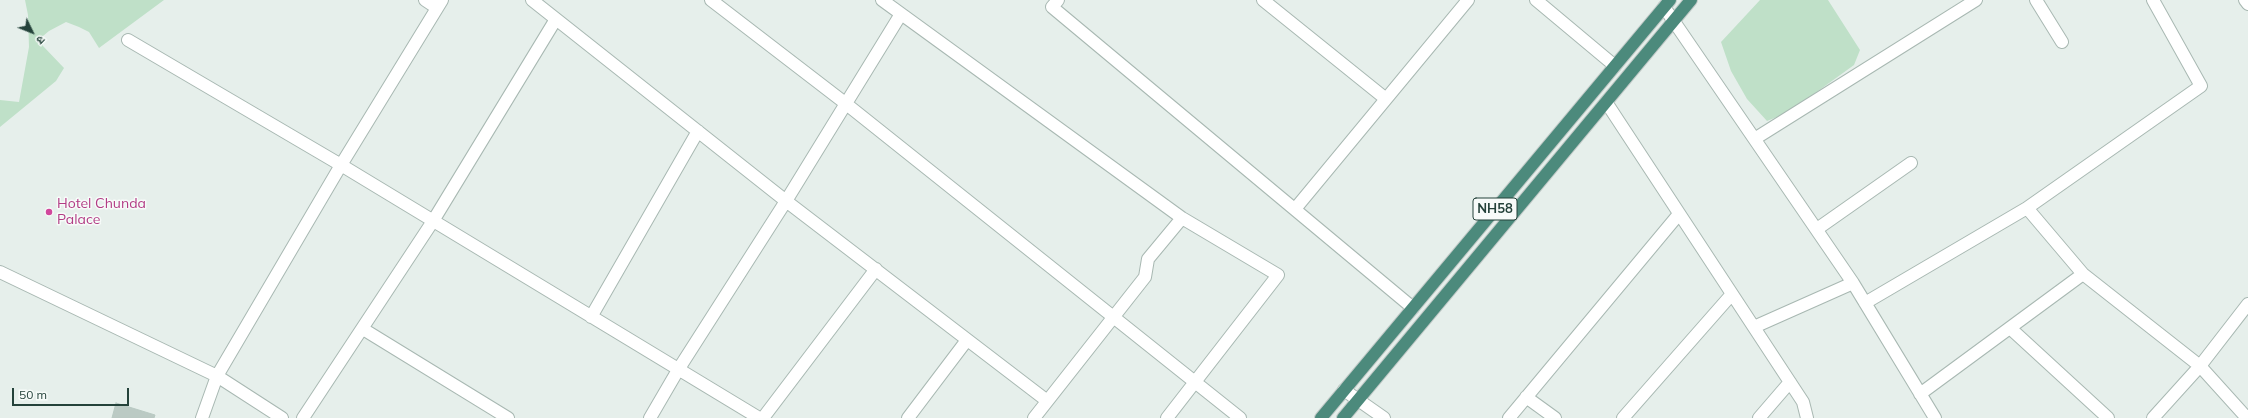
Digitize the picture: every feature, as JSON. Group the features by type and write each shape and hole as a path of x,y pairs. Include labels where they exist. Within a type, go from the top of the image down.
{"highway":[{"name":"NH58","path":"1343,418 1691,0"},
{"name":"NH58","path":"1321,418 1667,4"}],"street":[{"path":"202,418 217,376 342,165 440,4 425,0"},
{"path":"532,0 786,201 1046,400"},
{"path":"712,0 845,103 1240,418"},
{"path":"882,0 1182,218 1278,275 1194,381 1167,418"},
{"path":"1058,0 1052,7 1413,308"},
{"path":"1263,0 1386,99"},
{"path":"1294,209 1468,0"},
{"path":"1536,0 1615,66"},
{"path":"1756,138 1976,0"},
{"path":"2036,0 2062,42"},
{"path":"1866,303 2027,208 2201,86 2153,0"},
{"path":"2245,0 2248,4"},
{"path":"1667,4 1674,21 1756,138 1866,303 1935,418"},
{"path":"650,418 678,370 786,201 901,14"},
{"path":"303,418 363,329 433,220 556,19"},
{"path":"128,40 342,165 759,418"},
{"path":"1606,102 1803,402 1807,418"},
{"path":"591,317 698,131"},
{"path":"1817,229 1911,163"},
{"path":"2027,208 2083,274 2200,366 2247,418"},
{"path":"1509,418 1679,214"},
{"path":"1034,418 1046,400 1146,277 1148,259 1182,218"},
{"path":"763,418 876,269"},
{"path":"0,274 217,376 282,418"},
{"path":"1920,394 2083,274"},
{"path":"1754,327 1853,283"},
{"path":"1623,418 1732,294"},
{"path":"2153,418 2200,366 2248,304"},
{"path":"2010,328 2108,418"},
{"path":"363,329 508,418"},
{"path":"908,418 967,340"},
{"path":"1759,418 1790,382"},
{"path":"1344,390 1384,418"},
{"path":"1526,397 1555,418"}],"green space":[{"path":"25,0 164,0 99,48 89,32 66,22 49,31 43,36 43,46 64,68 56,81 0,127 0,100 19,102 29,47 28,15"},
{"path":"1760,0 1828,0 1860,50 1854,65 1789,112 1767,121 1747,99 1731,71 1721,42"}],"building":[{"path":"116,403 155,415 154,418 112,418"}],"place":[{"name":"Hotel Chunda Palace","path":"49,212"}]}
